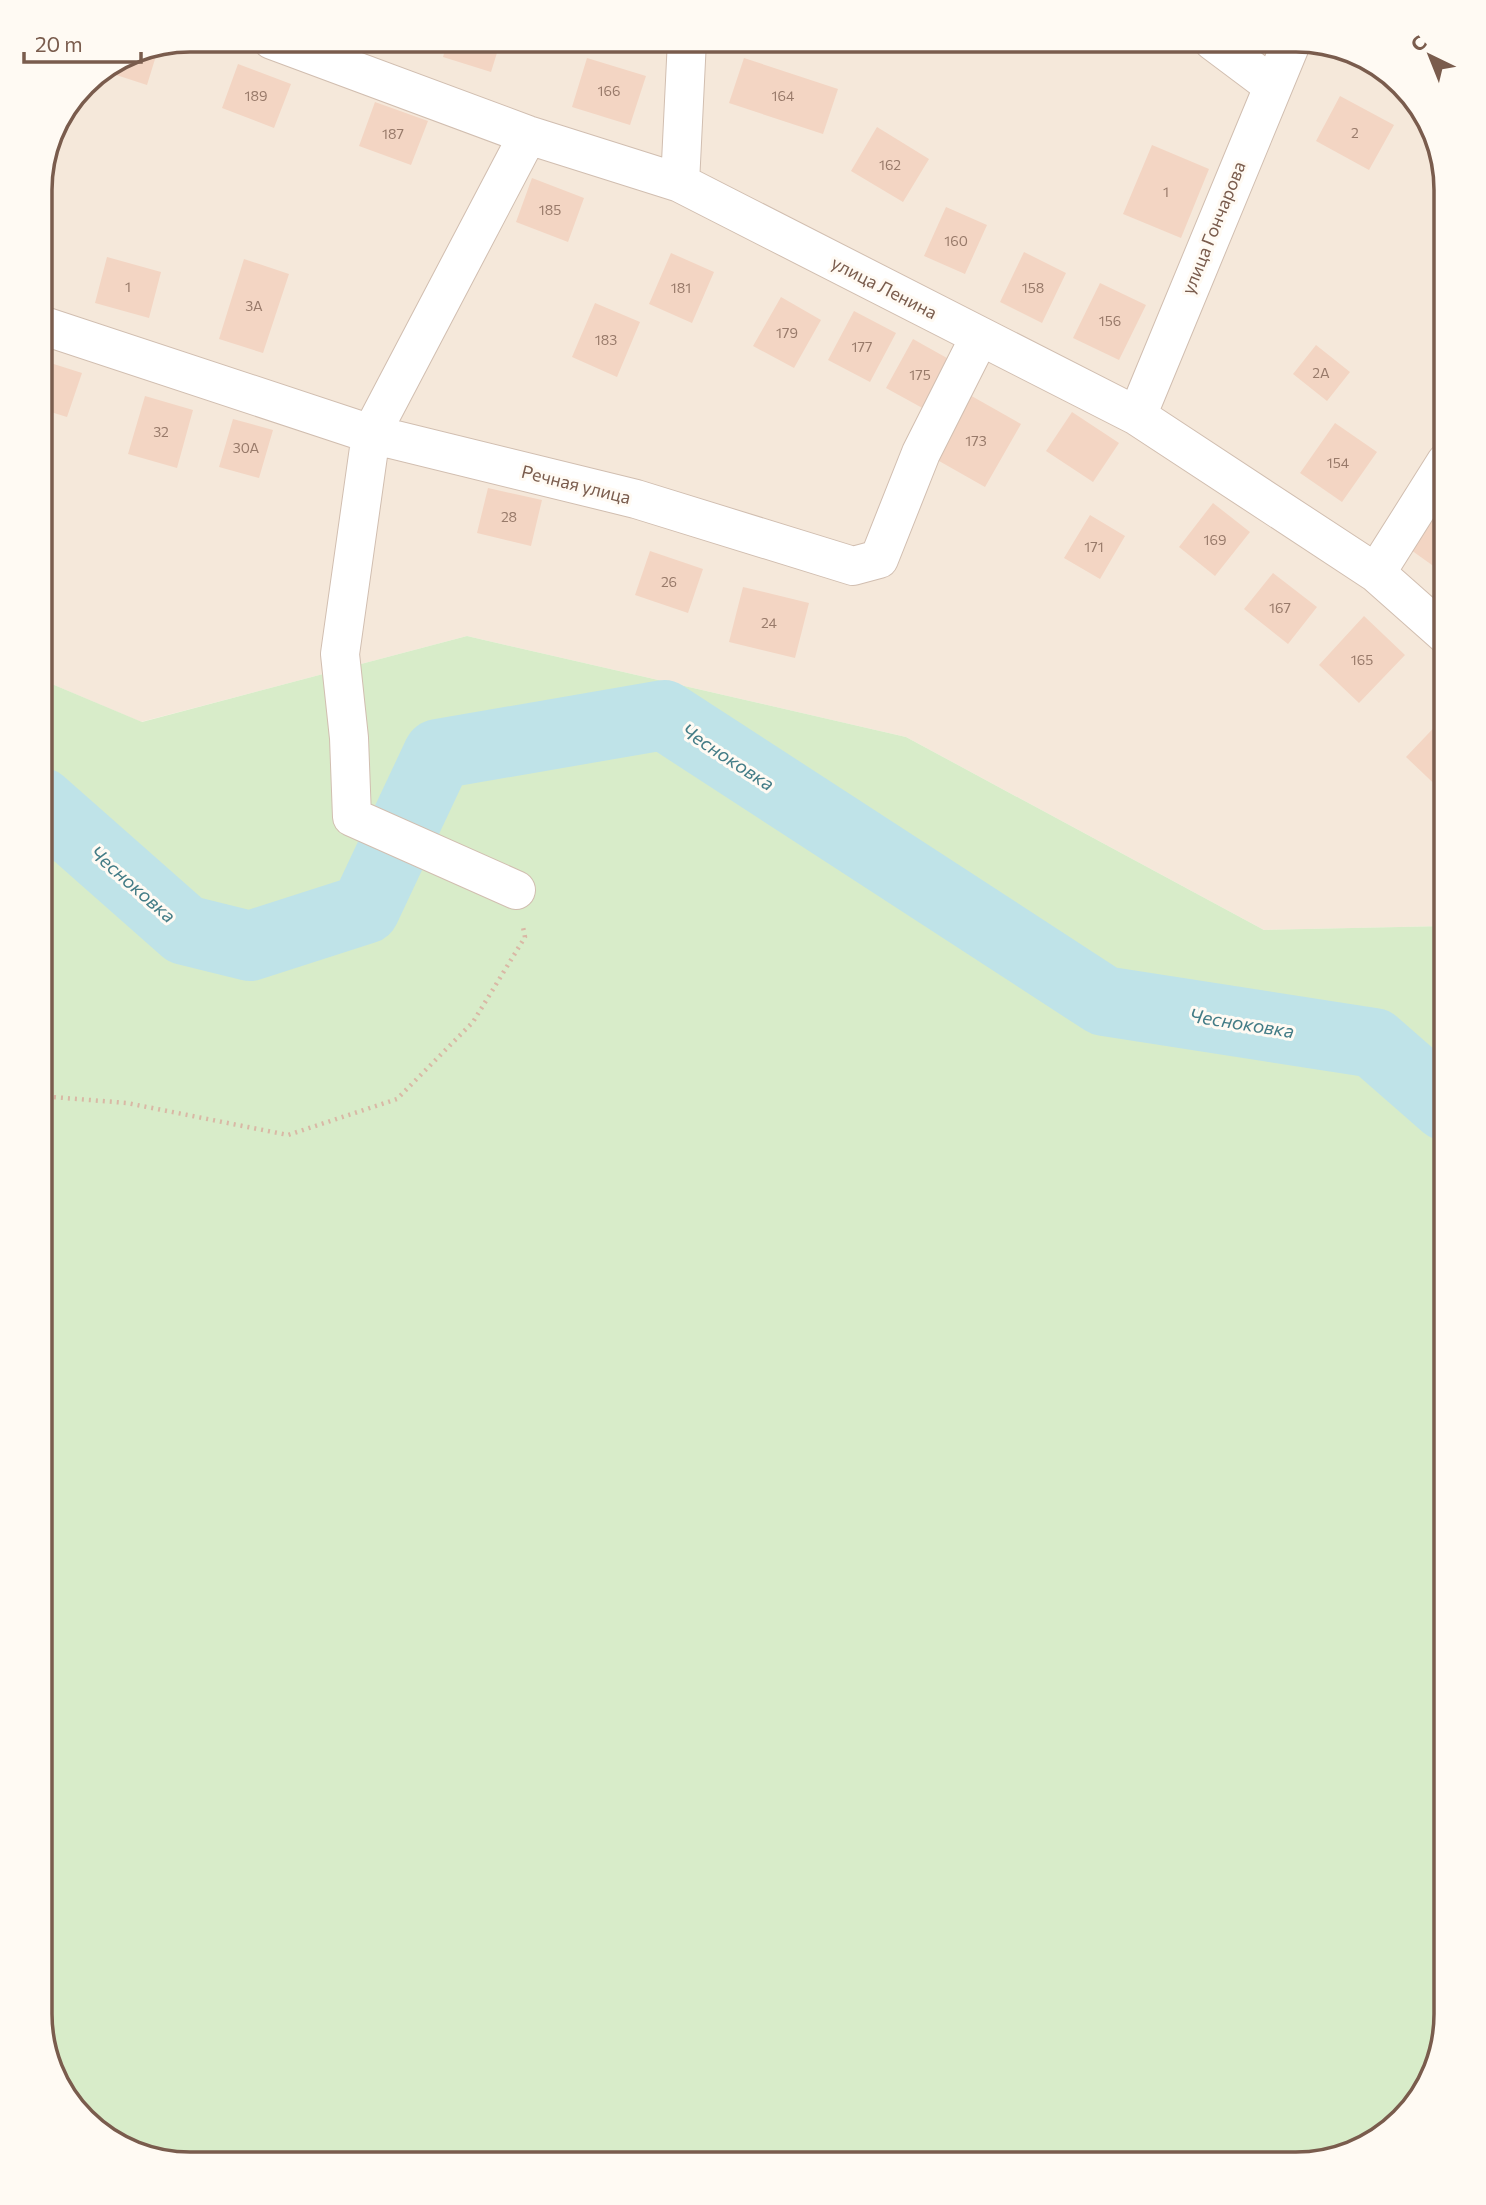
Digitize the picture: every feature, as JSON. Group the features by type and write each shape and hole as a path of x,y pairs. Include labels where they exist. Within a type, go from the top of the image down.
{"street":[{"name":"улица Ленина","path":"307,53 528,135 680,183 979,338 1137,416 1376,573 1434,624"},
{"path":"680,183 686,53"},
{"path":"1229,53 1273,86"},
{"name":"улица Гончарова","path":"1137,416 1287,53"},
{"path":"516,890 352,817 349,738 340,654 371,435 528,135"},
{"name":"Речная улица","path":"53,330 371,435 636,499 853,566 879,559 921,453 979,338"},
{"path":"1376,573 1434,480"}],"path":[{"path":"53,1097 127,1103 288,1135 397,1099 473,1022 525,937 516,890"}],"shaded area":[{"path":"182,53 1304,53 1340,60 1364,71 1393,93 1415,122 1429,155 1434,191 1434,926 1264,930 906,737 467,636 141,722 53,684 54,173 63,138 76,114 100,87 122,71 146,60"}],"green space":[{"path":"467,636 906,737 1264,930 1434,926 1434,2014 1429,2050 1423,2067 1405,2098 1393,2112 1364,2134 1348,2142 1331,2148 1295,2152 182,2152 164,2150 130,2138 114,2129 87,2105 63,2067 57,2050 52,2014 53,684 142,722"}],"building":[{"path":"444,53 497,53 491,72 443,57"},
{"path":"156,57 147,85 116,75"},
{"path":"587,58 646,76 630,125 572,107"},
{"path":"744,58 838,89 823,134 729,103"},
{"path":"238,64 291,84 274,128 222,108"},
{"path":"1340,96 1394,125 1369,170 1316,141"},
{"path":"375,102 428,121 411,165 359,146"},
{"path":"877,127 929,159 903,202 851,171"},
{"path":"1152,145 1209,169 1181,238 1123,214"},
{"path":"532,178 584,198 568,242 516,222"},
{"path":"946,207 987,225 965,274 924,256"},
{"path":"1024,252 1066,273 1042,323 1000,302"},
{"path":"671,253 714,272 692,323 649,304"},
{"path":"107,257 161,272 149,318 95,303"},
{"path":"244,259 289,274 263,353 219,339"},
{"path":"1100,283 1146,305 1119,360 1073,338"},
{"path":"781,297 821,320 794,368 753,346"},
{"path":"595,303 640,322 617,377 572,357"},
{"path":"854,311 896,333 870,382 828,360"},
{"path":"913,339 954,362 926,410 886,388"},
{"path":"1316,345 1350,372 1327,401 1293,374"},
{"path":"53,364 82,373 67,417 53,413"},
{"path":"968,394 1021,424 985,487 932,457"},
{"path":"145,396 193,410 177,468 128,454"},
{"path":"1072,412 1119,443 1093,482 1046,451"},
{"path":"233,419 273,430 259,478 219,467"},
{"path":"1335,423 1377,452 1342,502 1300,473"},
{"path":"488,488 542,500 531,546 477,533"},
{"path":"1213,503 1250,532 1215,576 1179,547"},
{"path":"1090,515 1125,536 1100,579 1064,558"},
{"path":"1434,518 1434,566 1411,550"},
{"path":"650,551 703,569 688,613 635,595"},
{"path":"1273,573 1317,607 1288,644 1244,609"},
{"path":"743,587 809,603 795,658 729,642"},
{"path":"1364,616 1405,655 1359,703 1319,665"},
{"path":"1434,728 1434,784 1406,757"}],"waterway":[{"name":"Чесноковка","path":"53,813 185,930 250,946 365,909 438,754 664,715 1104,1001 1374,1043 1434,1096"}]}
